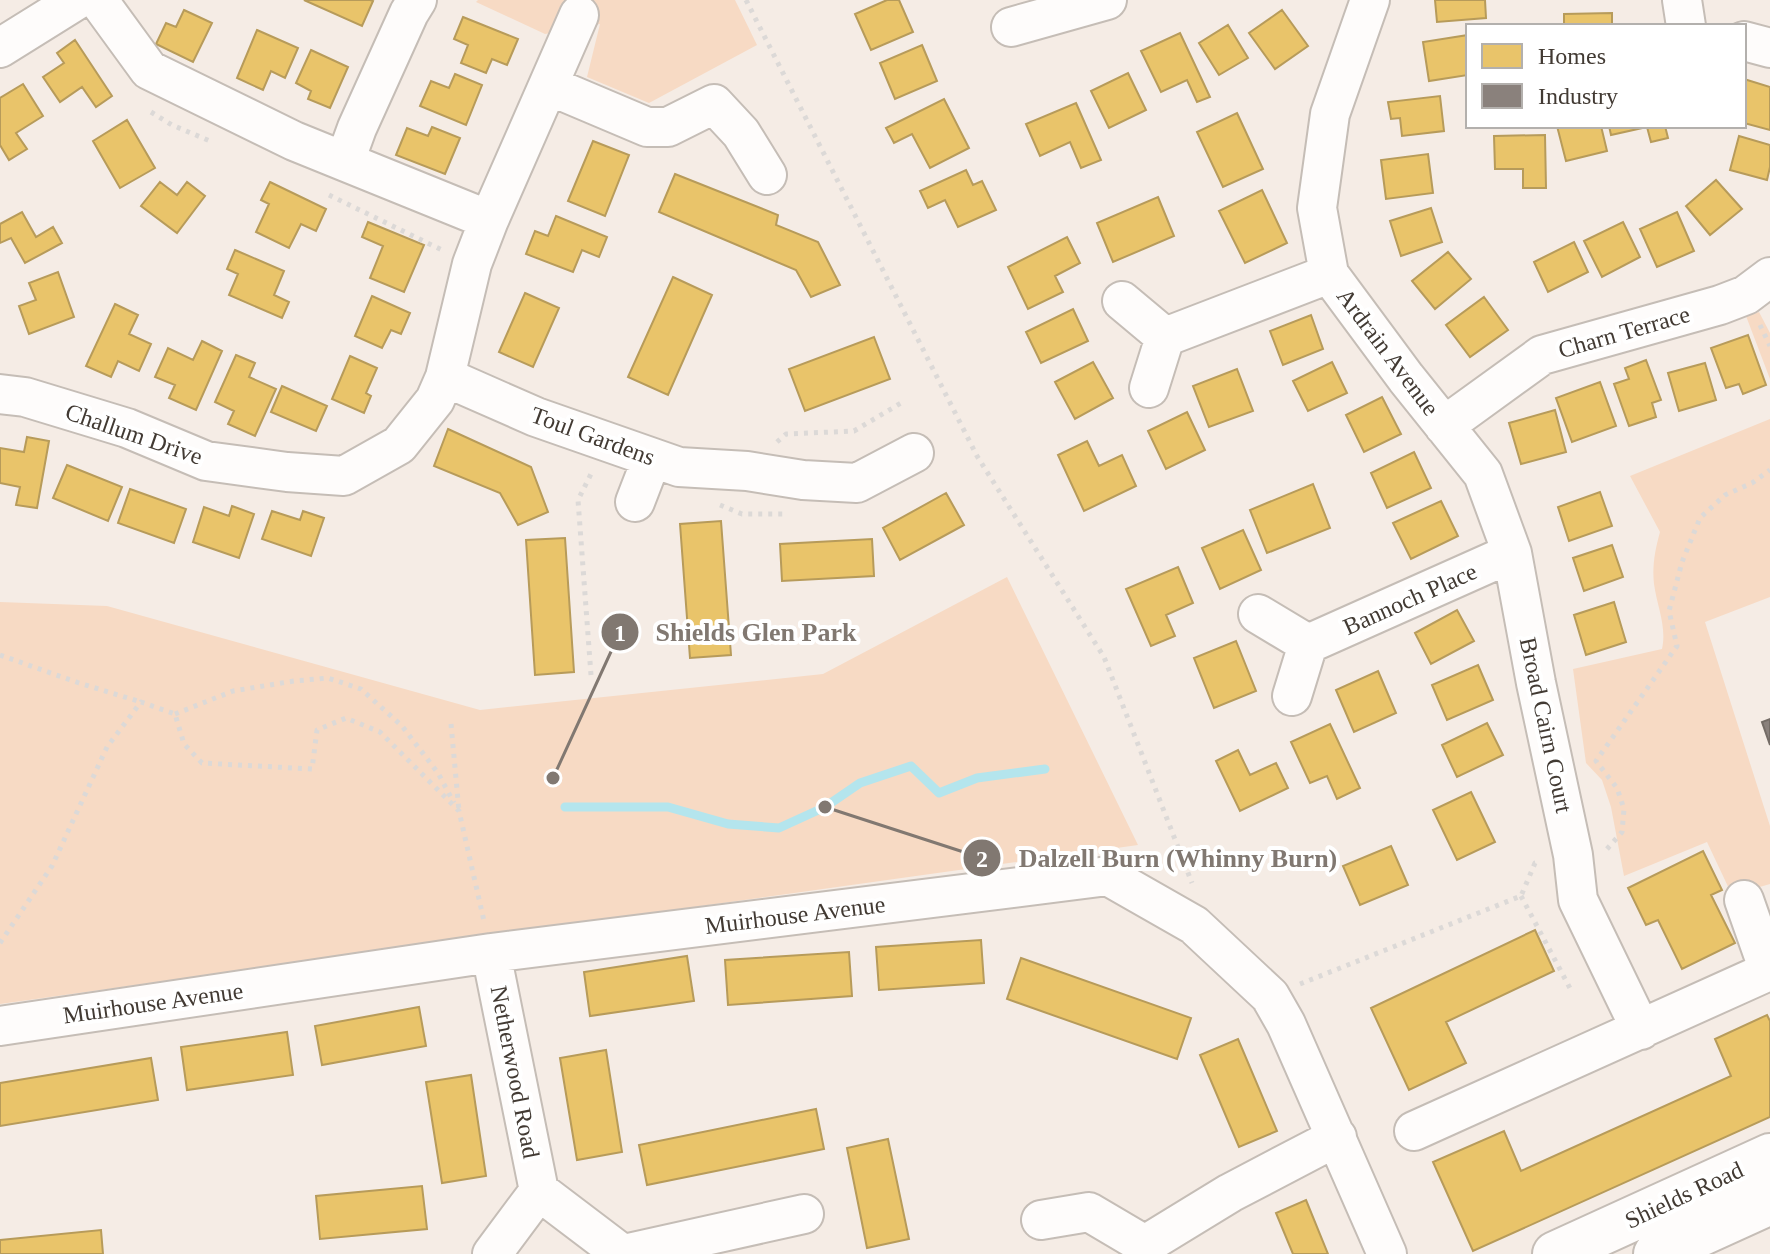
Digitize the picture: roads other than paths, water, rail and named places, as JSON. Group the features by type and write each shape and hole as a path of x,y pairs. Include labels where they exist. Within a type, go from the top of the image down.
{"main road":[{"name":"Shields Road","path":"1555,1254 1770,1156"},
{"name":"Shields Road","path":"1656,1254 1770,1202"}],"street":[{"path":"0,48 77,0"},
{"path":"98,0 149,70 294,141 489,220"},
{"path":"345,161 417,0"},
{"path":"1011,27 1107,0"},
{"name":"Ardrain Avenue","path":"1370,0 1330,114 1317,208 1329,274 1444,426"},
{"path":"1682,0 1686,24"},
{"name":"Challum Drive","path":"0,394 25,397 127,428 206,461 287,472 344,476 399,445 435,400 445,377 472,264 579,15"},
{"path":"1746,42 1770,48"},
{"path":"550,86 647,127 668,127 714,104 741,133 767,175"},
{"path":"1165,337 1329,274"},
{"name":"Charn Terrace","path":"1444,426 1542,355 1720,305 1767,287"},
{"path":"1122,301 1165,337"},
{"path":"1149,388 1165,337"},
{"name":"Toul Gardens","path":"445,377 536,417 679,467 857,483 914,453"},
{"name":"Broad Cairn Court","path":"1444,426 1483,474 1512,553 1573,855 1578,900 1641,1030"},
{"path":"635,502 652,458"},
{"name":"Bannoch Place","path":"1308,644 1512,553"},
{"path":"1258,614 1308,644 1292,696"},
{"name":"Muirhouse Avenue","path":"0,1026 491,953 1108,876 1194,925 1270,996 1286,1024 1387,1254"},
{"path":"1414,1131 1769,971 1744,900"},
{"name":"Netherwood Road","path":"491,953 539,1191 623,1254 804,1214"},
{"path":"1041,1220 1089,1212 1145,1245 1230,1193 1337,1137"},
{"name":"Netherwood Road","path":"492,1254 539,1191"}],"waterway":[{"path":"565,807 668,807 728,824 779,828 825,807 860,783 911,766 939,793 977,778 1045,769"}],"place":[{"name":"Shields Glen Park","path":"553,778"},
{"name":"Dalzell Burn (Whinny Burn)","path":"825,807"}]}
